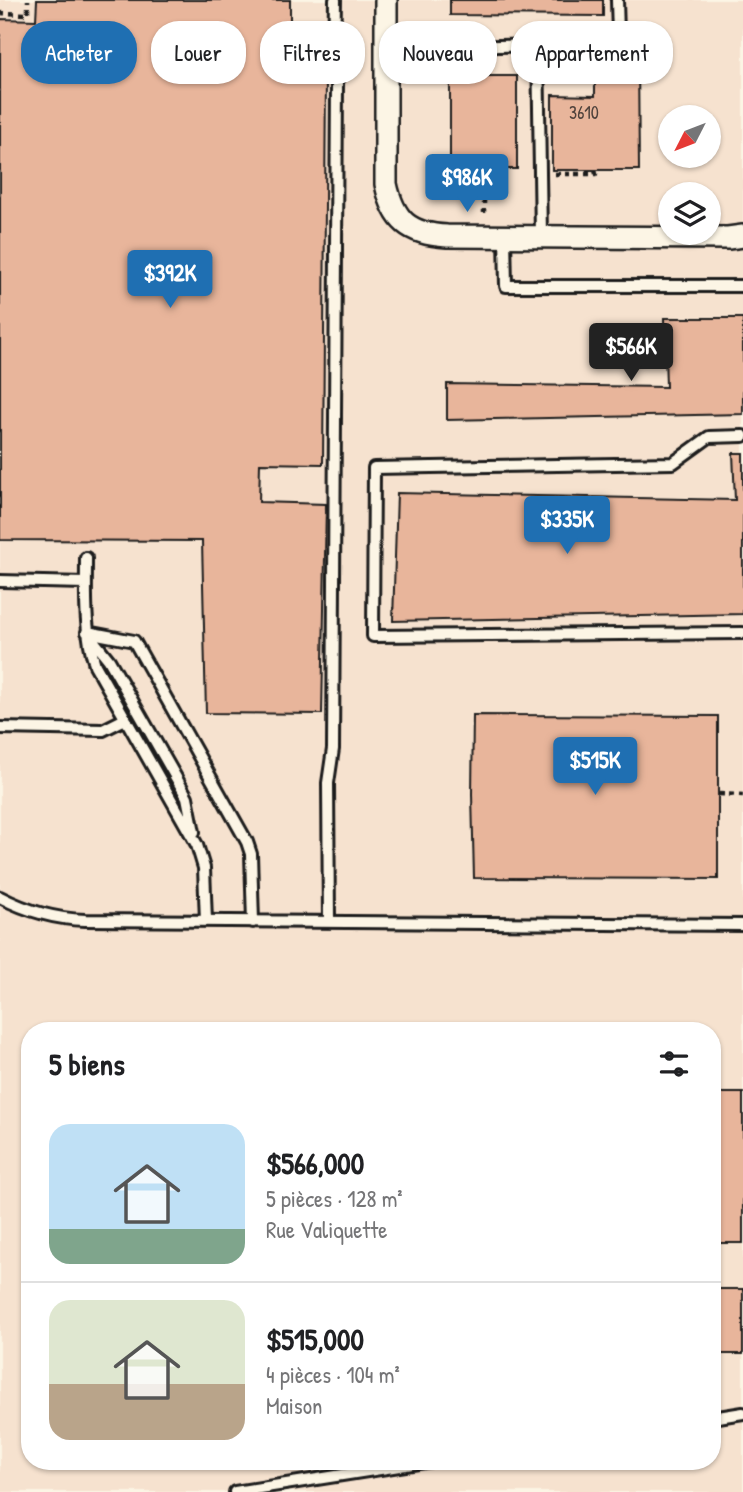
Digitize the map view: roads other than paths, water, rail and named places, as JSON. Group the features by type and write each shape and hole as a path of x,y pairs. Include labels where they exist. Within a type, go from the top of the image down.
{"street":[{"path":"386,0 386,21"},
{"path":"386,84 386,184 394,210 404,222 417,231 429,235 738,238"}],"lane":[{"path":"329,922 328,783 333,736 337,97 334,55 335,0"},
{"path":"617,0 618,21"},
{"path":"539,84 541,236"},
{"path":"505,236 506,286 743,286"},
{"path":"743,436 709,436 673,463 374,468 373,636 743,633"},
{"path":"86,558 87,632 95,665 197,845"},
{"path":"0,581 86,583"},
{"path":"87,632 134,641 247,842 251,854 253,922"},
{"path":"87,632 109,660 187,797 204,868 206,921"},
{"path":"0,729 103,730 125,719"},
{"path":"0,897 40,914 70,919 743,925"},
{"path":"721,1417 743,1413"},
{"path":"235,1492 374,1470"}]}
